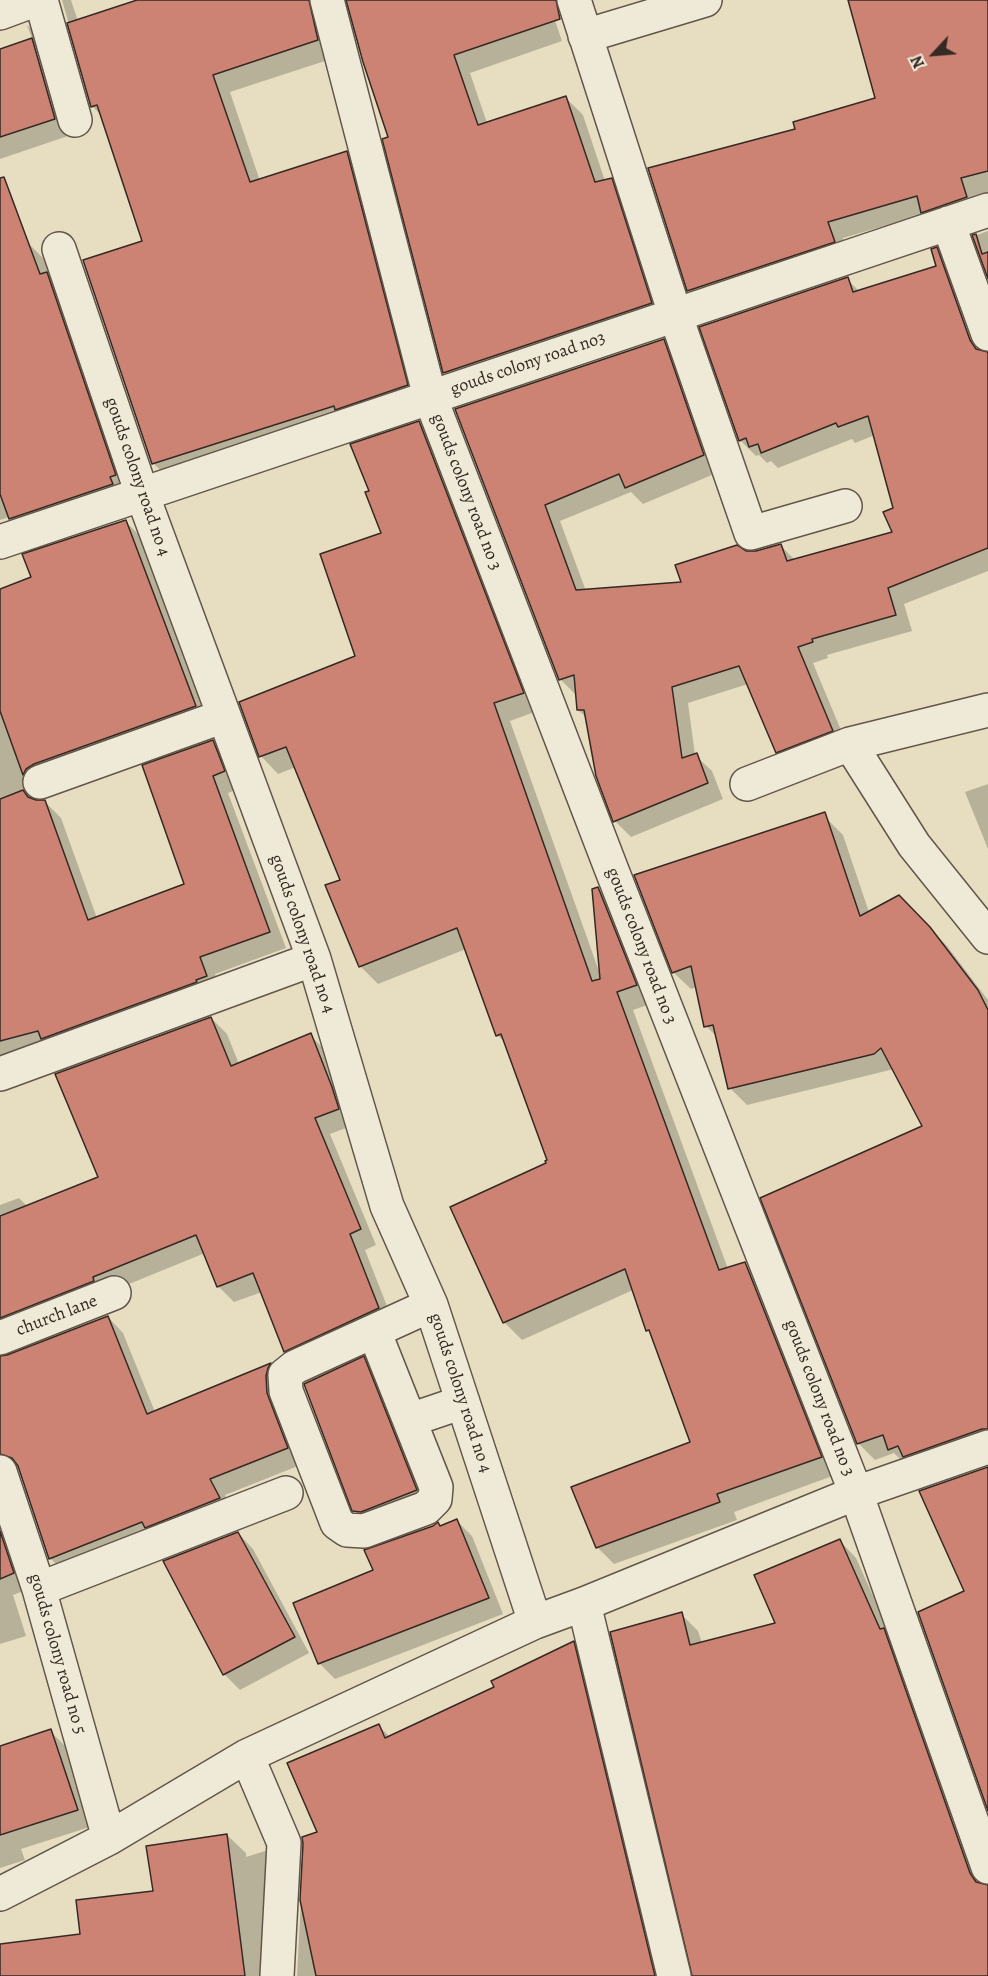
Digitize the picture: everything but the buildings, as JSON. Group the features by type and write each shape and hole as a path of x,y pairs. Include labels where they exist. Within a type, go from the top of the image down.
{"street":[{"path":"0,13 35,0"},
{"path":"41,0 75,120"},
{"name":"gouds colony road no 3","path":"327,0 430,397 611,868 856,1493 988,1867"},
{"path":"574,0 675,314 751,533 845,506"},
{"path":"585,36 705,0"},
{"name":"gouds colony road no3","path":"0,542 988,210"},
{"path":"948,223 988,334"},
{"name":"gouds colony road no 4","path":"59,249 141,494 314,960 387,1206 431,1305 535,1622"},
{"path":"747,784 850,744 988,710"},
{"path":"40,782 224,716"},
{"path":"850,744 914,845 988,937"},
{"path":"0,1074 314,960"},
{"name":"church lane","path":"0,1338 114,1293"},
{"path":"374,1331 436,1487 435,1499 426,1509 364,1531 347,1530 337,1523 285,1391 285,1375 295,1367 431,1305"},
{"path":"410,1420 463,1402"},
{"path":"0,1894 109,1838 247,1756 535,1622 856,1493 988,1447"},
{"name":"gouds colony road no 5","path":"0,1472 39,1589 109,1838"},
{"path":"39,1589 286,1493"},
{"path":"584,1604 674,1976"},
{"path":"247,1756 284,1843 277,1976"}]}
